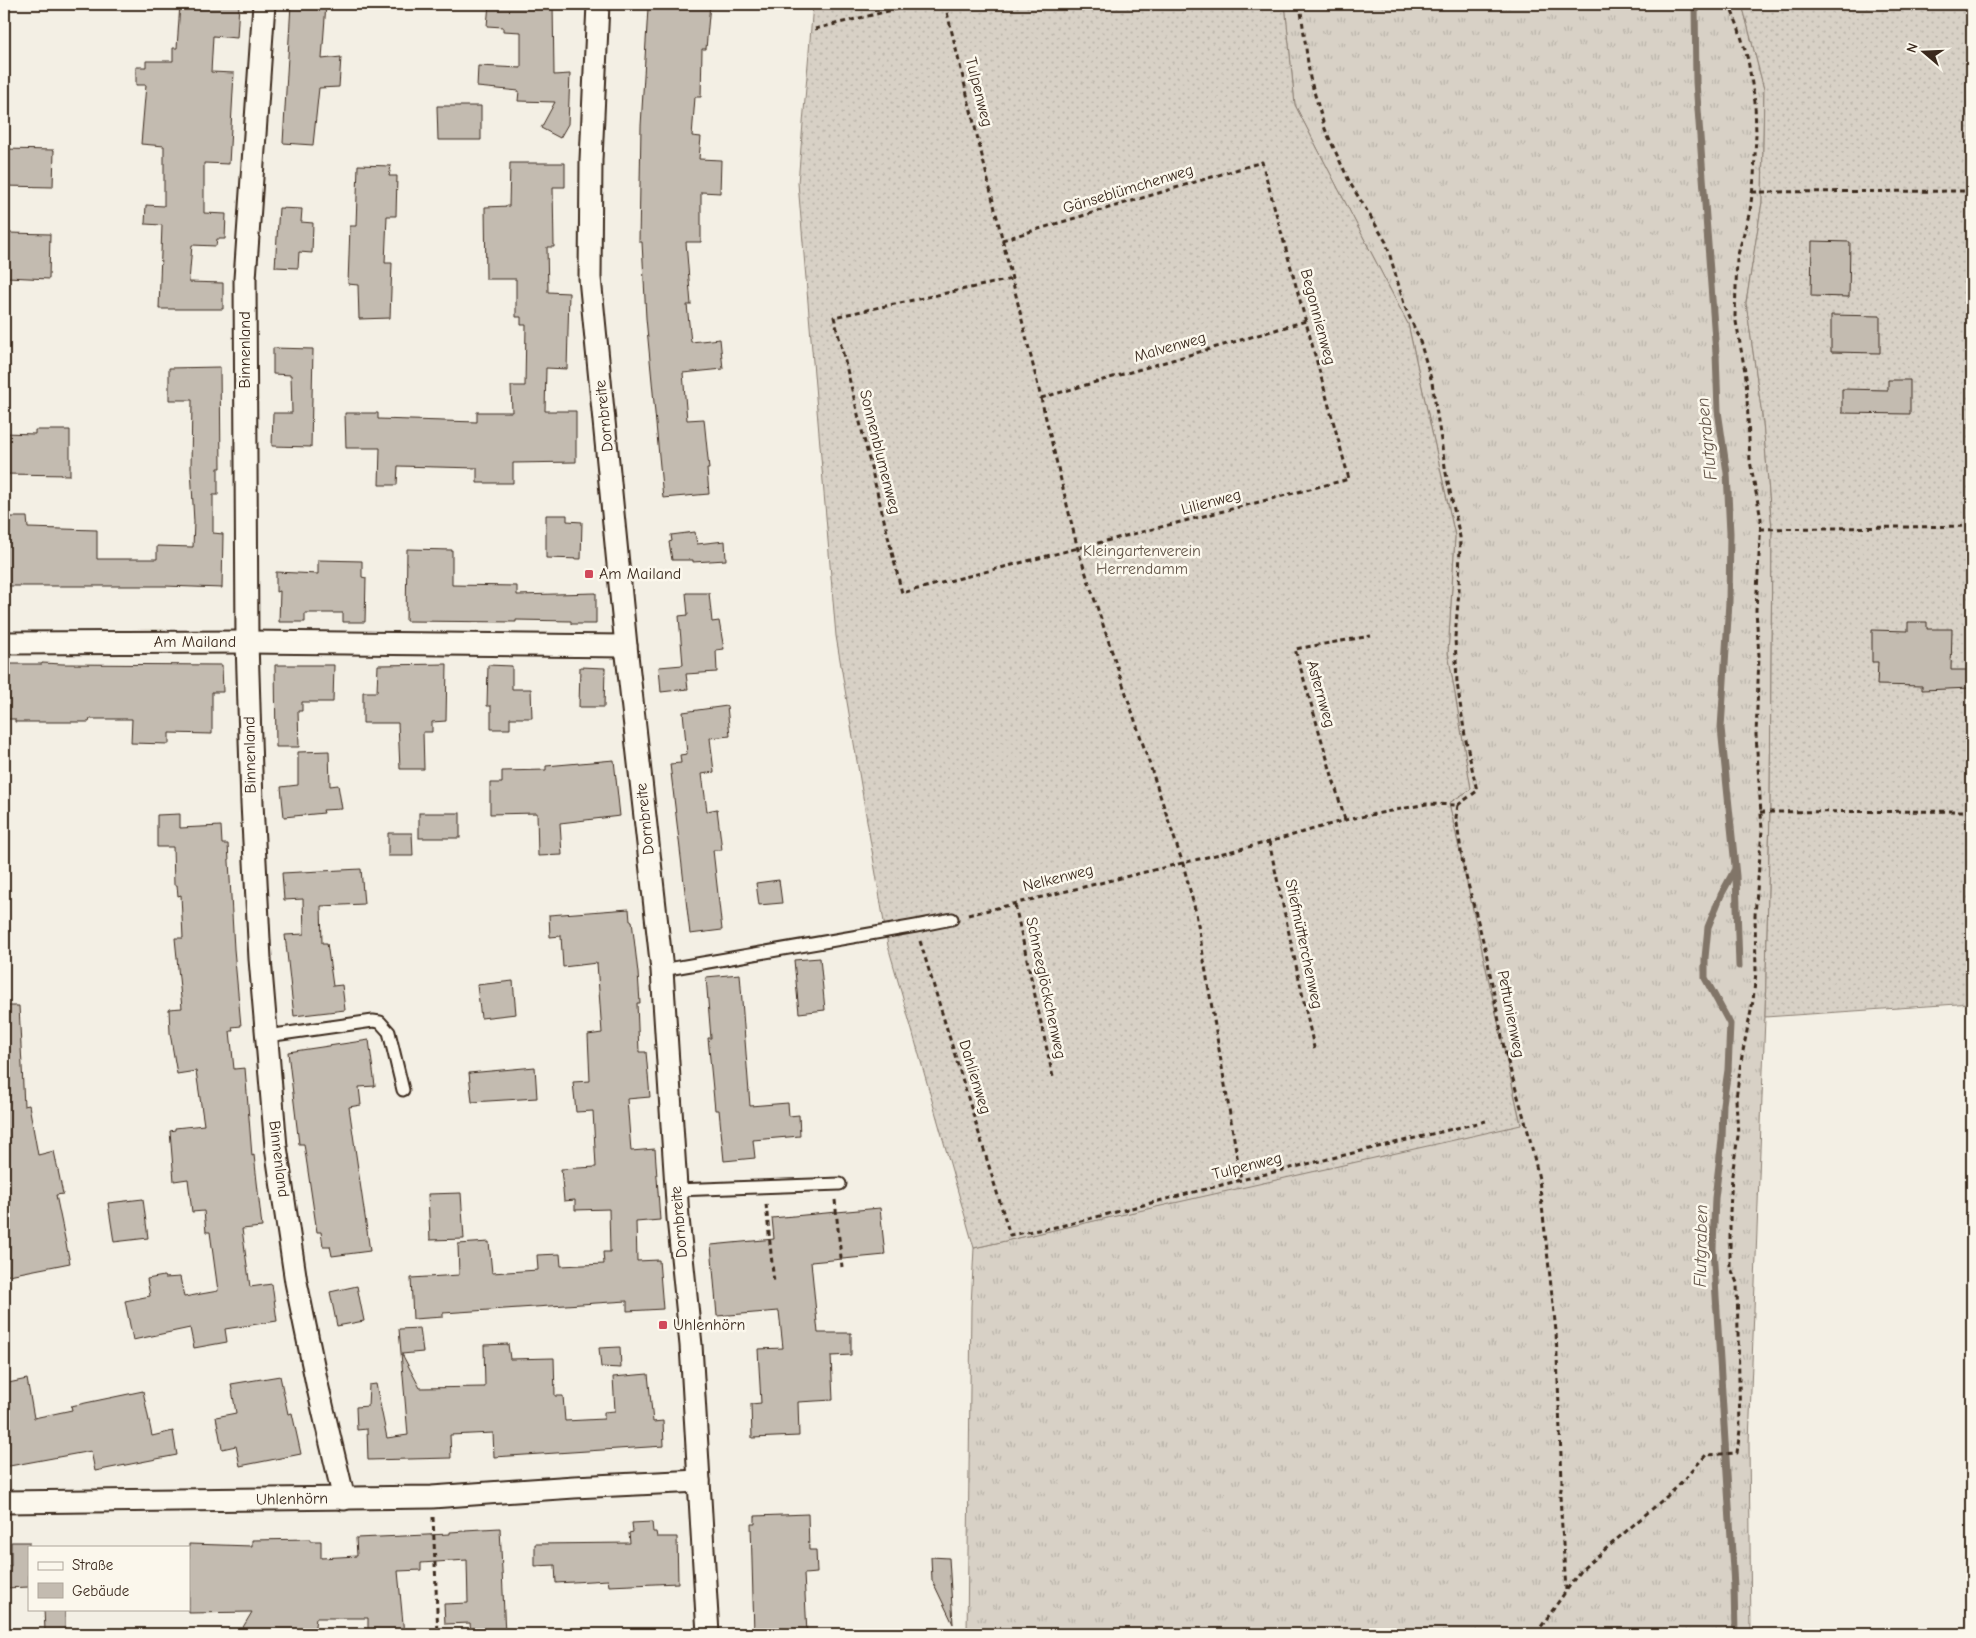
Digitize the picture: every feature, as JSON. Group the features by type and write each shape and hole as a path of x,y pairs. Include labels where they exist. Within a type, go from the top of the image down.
{"street":[{"name":"Binnenland","path":"264,4 245,278 247,642 252,804 260,959 276,1147 296,1282 317,1384 344,1499"},
{"name":"Dornbreite","path":"598,4 591,160 590,278 626,646 662,970 676,1190 691,1346 708,1634"},
{"name":"Am Mailand","path":"4,643 247,642 626,646"},
{"name":"Uhlenhörn","path":"4,1502 432,1497 699,1481"}],"lane":[{"path":"662,970 952,919"},
{"path":"267,1036 373,1021 380,1022 389,1032 403,1090"},
{"path":"676,1190 836,1184"}],"path":[{"path":"815,28 917,4"},
{"name":"Tulpenweg","path":"944,4 1078,550 1183,864 1196,912 1241,1180"},
{"path":"1300,4 1310,78 1325,129 1350,183 1386,242 1432,382 1446,473 1460,537 1459,591 1455,637 1458,683 1465,736 1477,791 1458,805"},
{"path":"1536,1634 1580,1571 1674,1490 1706,1456 1716,1453 1737,1453 1740,1430 1737,1283 1730,1266 1730,1212 1732,1175 1738,1136 1736,1099 1741,1061 1753,1001 1756,972 1756,915 1762,830 1756,735 1760,656 1756,610 1761,519 1750,461 1746,377 1735,316 1737,258 1750,211 1752,192 1756,134 1755,102 1748,60 1729,4"},
{"name":"Gänseblümchenweg","path":"1002,240 1262,162"},
{"name":"Begonnienweg","path":"1262,162 1349,479"},
{"path":"1752,192 1972,191"},
{"name":"Sonnenblumenweg","path":"1012,279 834,317 902,593 1078,550"},
{"name":"Malvenweg","path":"1041,398 1306,320"},
{"name":"Lilienweg","path":"1078,550 1349,479"},
{"path":"1760,529 1972,526"},
{"name":"Asternweg","path":"1345,820 1295,650 1370,636"},
{"name":"Nelkenweg","path":"952,919 1183,864 1345,820 1426,804 1458,805"},
{"name":"Pettunienweg","path":"1458,805 1456,817 1463,865 1486,952 1504,1048 1537,1170 1546,1228 1559,1383 1562,1481 1560,1496 1566,1591"},
{"path":"1760,812 1972,811"},
{"name":"Stiefmütterchenweg","path":"1269,842 1315,1052"},
{"name":"Schneeglöckchenweg","path":"1015,905 1053,1077"},
{"name":"Dahlienweg","path":"916,926 1010,1234"},
{"name":"Tulpenweg","path":"1010,1234 1061,1226 1490,1120"},
{"path":"836,1184 842,1267"},
{"path":"764,1186 774,1283"},
{"path":"432,1497 438,1634"}],"green space":[{"name":"Kleingartenverein Herrendamm","path":"813,4 1285,4 1295,105 1408,324 1455,536 1448,653 1471,789 1449,803 1521,1125 974,1248 888,946 836,636 798,183"},
{"path":"1285,4 1742,4 1764,89 1762,202 1746,303 1763,422 1772,529 1770,812 1765,1017 1749,1443 1751,1634 967,1634 971,1306 974,1248 1521,1124 1449,803 1471,789 1448,653 1455,536 1408,324 1295,105"},
{"path":"1742,4 1972,4 1972,1003 1765,1017 1770,812 1772,529 1763,422 1746,303 1762,202 1764,89"}],"building":[{"path":"180,4 239,4 237,38 213,36 211,72 234,73 229,164 204,163 204,213 226,214 225,239 217,239 216,246 192,245 189,282 223,283 223,309 159,309 162,225 145,224 146,205 164,206 164,146 141,144 146,85 136,85 136,67 146,67 146,61 173,61 173,48 177,48"},
{"path":"291,4 326,4 322,59 341,57 339,87 319,88 313,145 283,143"},
{"path":"489,4 553,4 554,75 570,74 568,124 560,138 541,128 555,102 518,101 519,91 477,87 478,66 521,68 521,32 503,31 503,27 487,26"},
{"path":"673,4 710,4 706,49 702,49 701,97 695,97 692,136 701,137 699,159 721,160 720,193 701,192 701,242 686,242 691,305 687,305 691,342 720,339 723,369 683,373 687,420 704,419 709,469 707,469 709,494 663,498 646,318 642,242 639,242 641,126 648,8 673,9"},
{"path":"437,106 481,106 481,140 438,140"},
{"path":"4,149 54,150 53,187 4,186"},
{"path":"510,163 565,163 565,187 553,187 554,247 547,247 548,292 569,293 567,369 546,368 545,411 576,411 576,462 513,463 513,483 477,483 477,468 398,466 397,485 379,485 380,448 346,448 345,413 378,413 378,419 477,422 477,412 512,412 511,386 525,386 526,325 521,325 521,317 516,317 516,279 486,279 485,207 509,206"},
{"path":"358,165 391,166 389,176 397,176 396,216 387,216 385,263 392,263 390,318 359,319 358,285 348,284 350,226 356,226"},
{"path":"279,208 302,209 301,222 313,223 312,253 299,252 298,268 275,267"},
{"path":"9,233 50,234 49,279 7,277"},
{"path":"1812,241 1850,242 1849,297 1811,296"},
{"path":"1831,315 1880,316 1880,353 1831,352"},
{"path":"273,348 313,349 311,447 272,446 273,413 292,413 291,375 273,374"},
{"path":"220,367 221,468 218,468 218,495 213,495 213,533 223,534 222,588 4,586 4,517 27,517 28,528 97,530 97,559 157,559 157,546 193,547 192,400 169,400 169,368"},
{"path":"1888,380 1910,380 1910,414 1842,413 1842,389 1888,390"},
{"path":"35,430 70,430 70,475 4,474 4,433 35,434"},
{"path":"546,515 567,515 567,521 582,522 581,559 546,558"},
{"path":"695,532 697,544 725,541 726,560 693,562 693,560 672,560 669,542 672,541 671,535"},
{"path":"407,549 452,550 452,585 517,586 517,595 596,593 596,624 571,624 571,621 516,620 516,622 406,621"},
{"path":"318,560 362,561 362,577 366,578 365,622 343,622 343,613 305,613 305,622 279,622 280,591 276,592 276,572 318,574"},
{"path":"686,593 709,593 712,622 719,621 724,649 716,650 717,672 686,674 688,689 661,692 659,667 683,665 679,616 688,615"},
{"path":"1908,622 1927,622 1927,629 1952,629 1951,670 1972,670 1971,688 1922,690 1922,686 1877,685 1878,662 1872,662 1872,630 1908,631"},
{"path":"4,664 222,665 223,692 212,692 212,734 169,733 169,744 131,743 132,719 90,719 89,722 15,722 15,719 4,719"},
{"path":"447,664 446,721 432,722 432,732 423,732 424,769 400,769 398,723 363,723 363,692 377,692 378,665"},
{"path":"275,665 334,665 333,702 302,702 302,711 298,711 299,747 276,747"},
{"path":"488,665 512,666 512,689 531,689 532,718 510,718 510,729 491,729 491,706 487,706"},
{"path":"580,667 605,668 604,707 579,707"},
{"path":"727,706 730,736 710,738 714,772 702,774 707,811 717,809 722,850 713,850 722,930 690,934 670,764 681,763 680,755 687,754 683,712"},
{"path":"329,751 330,786 338,785 342,809 323,810 324,813 284,817 281,787 298,785 298,752"},
{"path":"614,760 620,816 560,823 562,855 538,856 537,813 490,814 490,783 502,783 502,771 546,770 546,766"},
{"path":"419,813 460,813 460,838 419,838"},
{"path":"180,814 180,828 221,826 222,844 228,844 241,1026 232,1027 233,1031 230,1031 234,1069 245,1068 252,1156 254,1155 262,1227 242,1229 250,1287 272,1284 277,1321 225,1329 227,1342 194,1348 190,1328 133,1340 125,1301 150,1296 147,1279 164,1276 165,1278 180,1277 184,1297 218,1291 210,1232 206,1232 204,1211 192,1212 188,1179 174,1181 170,1131 175,1130 175,1128 204,1125 196,1071 177,1074 170,1033 169,1009 182,1008 175,938 183,938 181,895 178,896 177,885 174,885 173,847 157,847 157,815"},
{"path":"388,833 412,833 413,856 388,856"},
{"path":"361,869 364,904 321,906 322,943 327,943 333,986 342,985 345,1010 294,1016 285,935 304,934 303,899 284,900 282,873"},
{"path":"779,880 782,903 759,905 756,883"},
{"path":"629,909 638,973 640,1003 637,1003 639,1052 646,1052 650,1097 627,1099 631,1151 655,1149 660,1220 636,1222 637,1261 659,1260 663,1309 627,1311 627,1301 443,1313 443,1317 413,1319 411,1278 459,1275 458,1244 489,1242 492,1273 538,1270 537,1255 560,1254 561,1266 604,1264 603,1252 610,1252 609,1209 575,1210 575,1200 564,1201 561,1169 596,1167 593,1111 576,1112 573,1082 590,1081 588,1035 602,1033 597,963 563,967 561,936 550,937 549,915"},
{"path":"820,958 825,1010 799,1013 794,960"},
{"path":"740,974 750,1106 788,1103 789,1116 799,1115 800,1136 753,1140 755,1158 724,1161 719,1110 715,1110 708,1038 711,1038 706,977"},
{"path":"513,981 516,1014 481,1018 477,985"},
{"path":"4,1006 19,1006 24,1106 29,1105 38,1155 54,1151 63,1194 56,1195 70,1263 4,1276"},
{"path":"369,1040 375,1086 359,1087 361,1105 349,1107 370,1251 332,1256 330,1246 323,1246 321,1232 317,1232 304,1144 299,1144 288,1052"},
{"path":"535,1067 537,1098 472,1102 469,1073"},
{"path":"461,1193 464,1239 430,1240 428,1194"},
{"path":"143,1199 148,1238 114,1242 108,1203"},
{"path":"880,1208 885,1255 811,1262 818,1333 851,1333 851,1355 831,1356 833,1400 798,1402 799,1436 752,1438 751,1404 761,1403 758,1349 783,1348 779,1311 717,1316 711,1245 774,1239 772,1218"},
{"path":"357,1286 364,1321 337,1326 330,1292"},
{"path":"420,1328 423,1352 402,1354 420,1388 485,1387 484,1345 508,1344 510,1359 554,1358 555,1396 563,1396 565,1421 604,1419 604,1412 615,1411 613,1377 648,1374 653,1422 663,1421 664,1446 494,1457 493,1433 450,1435 451,1458 368,1460 367,1429 357,1430 356,1407 368,1406 369,1385 376,1384 387,1438 408,1435 399,1329"},
{"path":"620,1347 621,1368 601,1367 599,1348"},
{"path":"280,1376 288,1414 292,1413 301,1454 240,1466 236,1446 222,1449 216,1417 236,1413 231,1384"},
{"path":"27,1379 34,1418 72,1410 71,1406 143,1391 152,1436 173,1431 177,1455 95,1471 91,1451 4,1467 4,1384"},
{"path":"808,1514 809,1550 816,1550 817,1573 804,1574 807,1634 754,1634 751,1524 755,1524 755,1516"},
{"path":"652,1522 653,1532 656,1532 657,1537 677,1537 678,1583 609,1586 608,1580 556,1583 555,1565 535,1566 535,1544 630,1543 629,1533 633,1532 632,1523"},
{"path":"500,1528 505,1634 471,1634 470,1623 445,1624 444,1604 468,1603 467,1560 421,1563 421,1570 398,1571 404,1634 368,1634 368,1618 316,1618 314,1634 276,1632 276,1634 239,1634 252,1612 189,1613 189,1544 252,1546 252,1540 310,1539 310,1541 321,1541 321,1558 357,1556 356,1538 450,1534 450,1532"},
{"path":"11,1542 29,1542 28,1587 4,1588 4,1566 11,1566"},
{"path":"931,1557 949,1558 953,1624 932,1580"},
{"path":"44,1610 65,1610 65,1630 45,1631"}],"waterway":[{"name":"Flutgraben","path":"1695,4 1696,82 1716,353 1718,411 1727,473 1730,533 1729,602 1721,728 1736,876 1739,966"},
{"name":"Flutgraben","path":"1734,871 1721,895 1708,927 1705,978 1730,1024 1722,1140 1715,1198 1713,1248 1734,1586 1735,1634"}],"place":[{"name":"Am Mailand","path":"589,574"},
{"name":"Uhlenhörn","path":"663,1325"}]}
